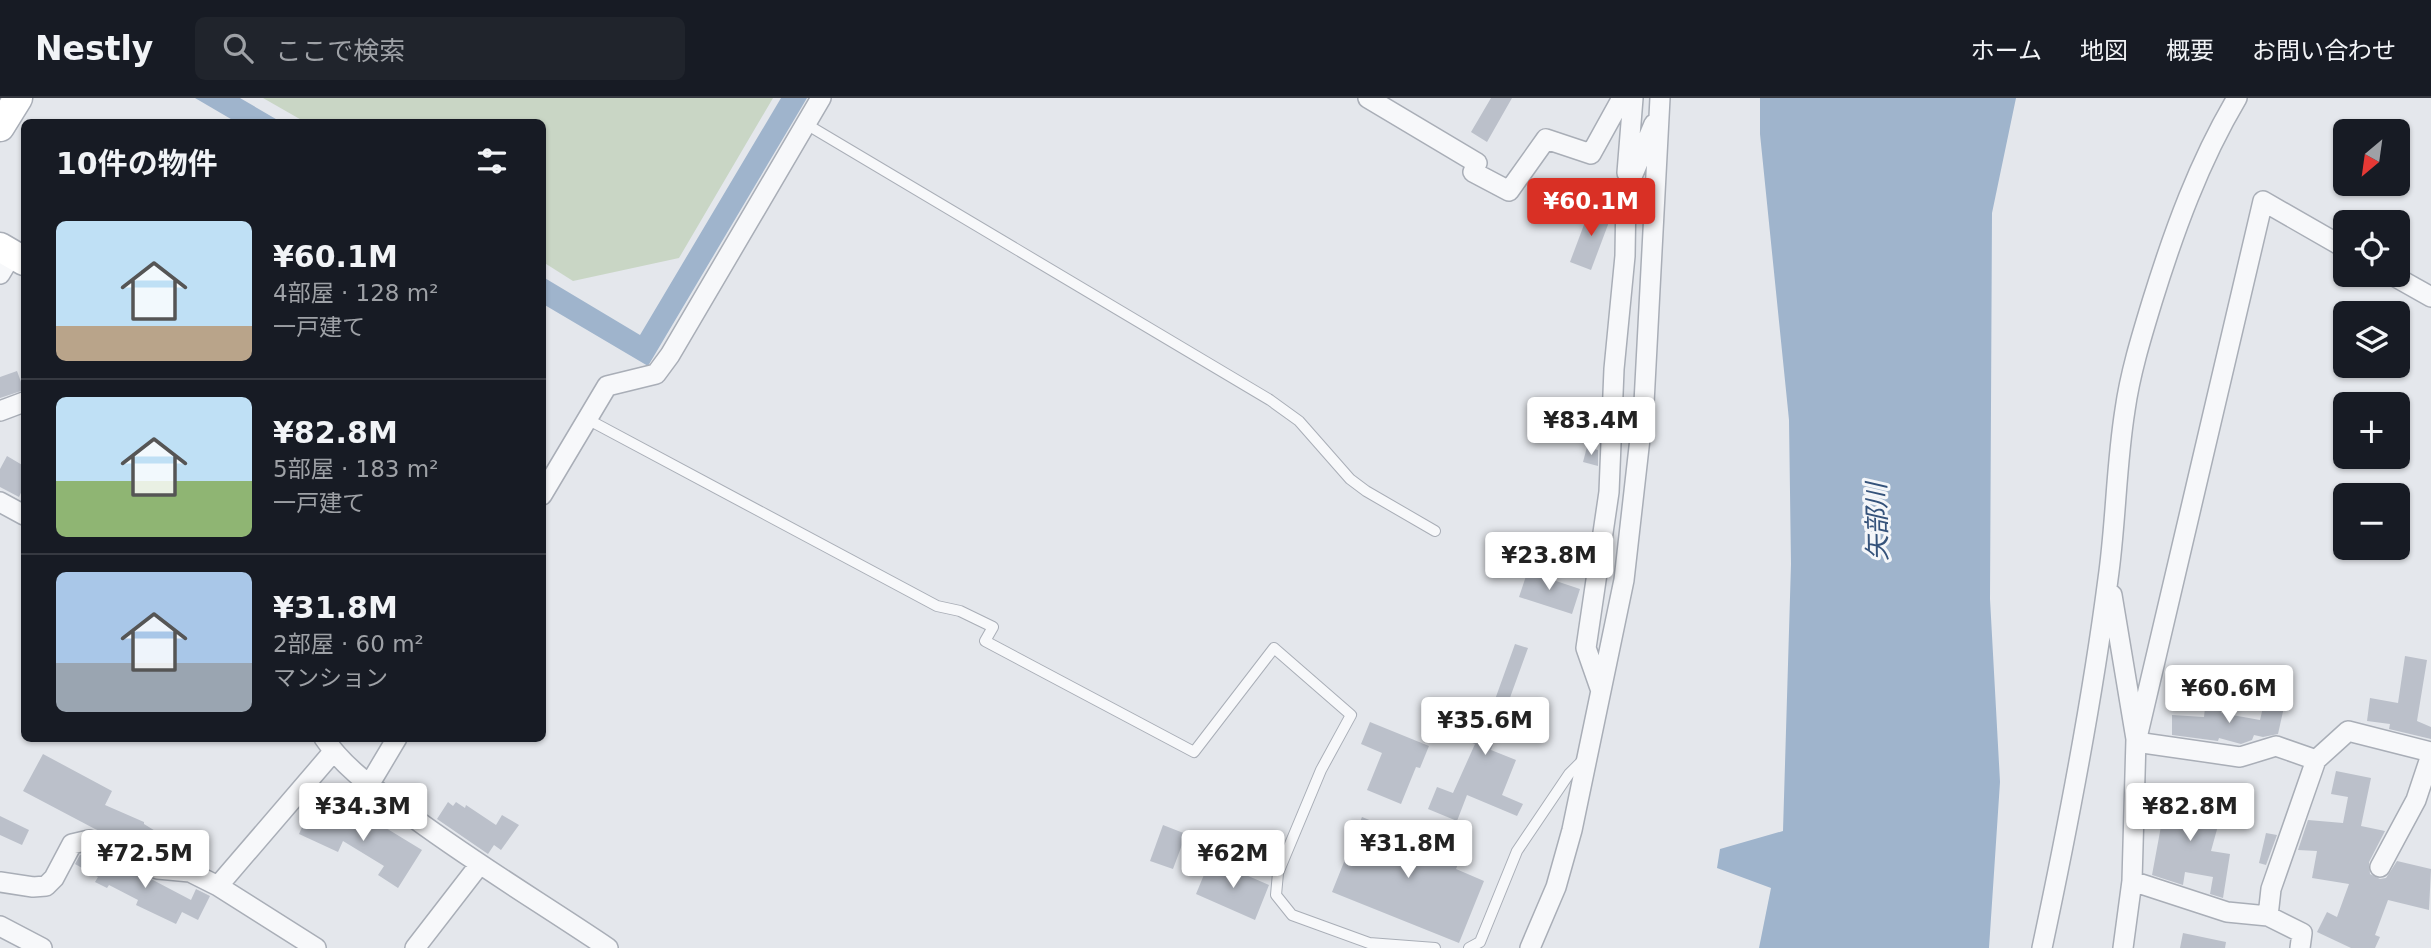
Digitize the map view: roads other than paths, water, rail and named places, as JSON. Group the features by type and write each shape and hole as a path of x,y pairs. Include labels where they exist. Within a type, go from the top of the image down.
{"street":[{"path":"0,127 18,98"},
{"path":"546,488 607,386 656,374 821,98"},
{"path":"1368,98 1477,163 1473,172 1509,191 1546,139 1591,154 1622,98"},
{"path":"1600,690 1586,648 1609,492 1614,369 1625,256 1626,191 1633,98"},
{"path":"2042,948 2071,810 2109,577 2121,436 2137,353 2183,209 2212,140 2237,98"},
{"path":"1626,191 1660,105"},
{"path":"1530,948 1556,887 1572,830 1624,580 1644,403 1660,105"},
{"path":"2136,742 2263,201 2333,241"},
{"path":"2410,285 2431,297"},
{"path":"0,411 21,403"},
{"path":"0,502 21,513"},
{"path":"2109,577 2136,742 2132,881 2123,948"},
{"path":"2268,916 2270,889 2316,760 2348,731 2431,754 2416,800 2380,867"},
{"path":"369,785 395,742"},
{"path":"2136,742 2240,757 2276,746 2316,760"},
{"path":"218,886 328,745 369,785 480,864 608,948"},
{"path":"0,882 33,887 46,886 54,878 63,856 72,844 89,840 158,869 190,872 218,886 316,948"},
{"path":"415,948 480,864"},
{"path":"2132,881 2227,912 2268,916 2302,933 2300,948"},
{"path":"0,926 42,948"}],"lane":[{"path":"806,124 1270,400 1299,421 1350,478 1366,491 1435,531"},
{"path":"587,419 937,606 960,611 993,627 985,641 1194,752 1274,648 1350,715 1321,770 1278,873 1276,895 1292,915 1369,943 1435,948"},
{"path":"1469,948 1480,942 1517,851 1569,774 1586,757"}],"water":[{"path":"195,98 240,98 276,119 231,119"},
{"path":"781,98 807,98 648,366 546,306 546,279 640,335"},
{"name":"矢部川","path":"1760,98 2016,98 1992,213 1990,599 2000,782 1989,948 1759,948 1771,888 1717,868 1720,849 1783,831 1791,564 1789,420 1760,134"}]}
